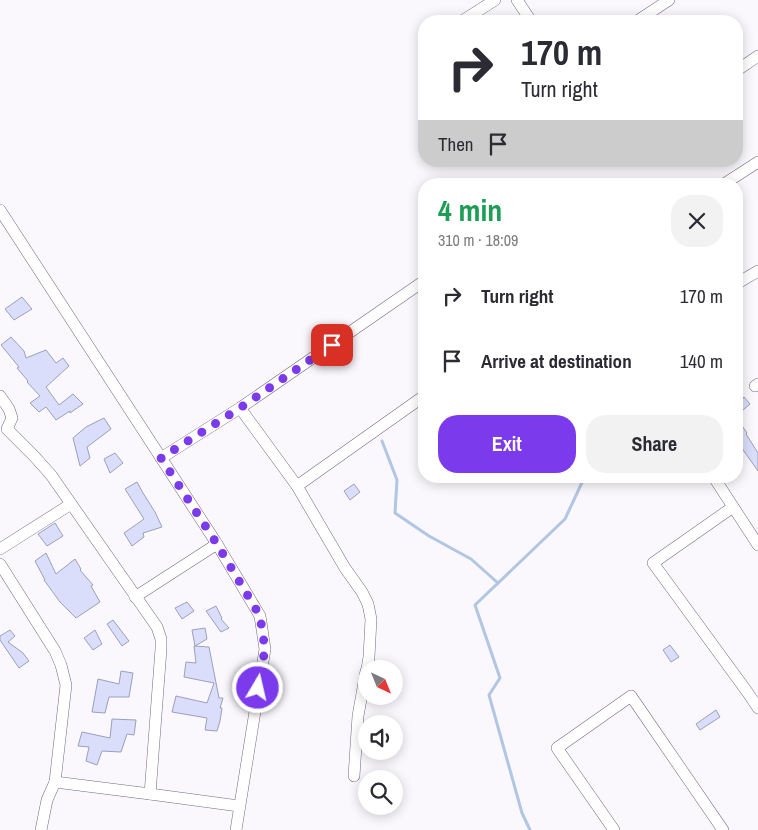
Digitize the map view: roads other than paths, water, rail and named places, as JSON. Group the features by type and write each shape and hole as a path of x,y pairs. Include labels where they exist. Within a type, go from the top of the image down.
{"street":[{"path":"471,15 495,0"},
{"path":"517,0 527,15"},
{"path":"646,15 669,0"},
{"path":"743,66 758,56"},
{"path":"733,178 758,162"},
{"path":"0,210 217,544 260,616 265,649 236,830"},
{"path":"743,280 758,271"},
{"path":"161,458 240,408 418,285"},
{"path":"0,396 9,409 12,418 4,432 51,475 135,597 158,627 161,649 150,794"},
{"path":"296,486 418,400"},
{"path":"240,408 296,486 362,592 368,604 371,619 368,660"},
{"path":"718,483 758,545"},
{"path":"0,548 71,504"},
{"path":"733,507 653,563 758,708"},
{"path":"135,597 217,544"},
{"path":"0,564 55,651 66,685 55,782 47,800 41,830"},
{"path":"614,830 557,748 631,696 722,830"},
{"path":"354,776 360,705"},
{"path":"55,782 239,806"}],"waterway":[{"path":"382,441 397,480 395,513 429,536 471,559 498,583"},
{"path":"530,830 522,813 489,695 500,678 475,605 565,519 582,483"}]}
